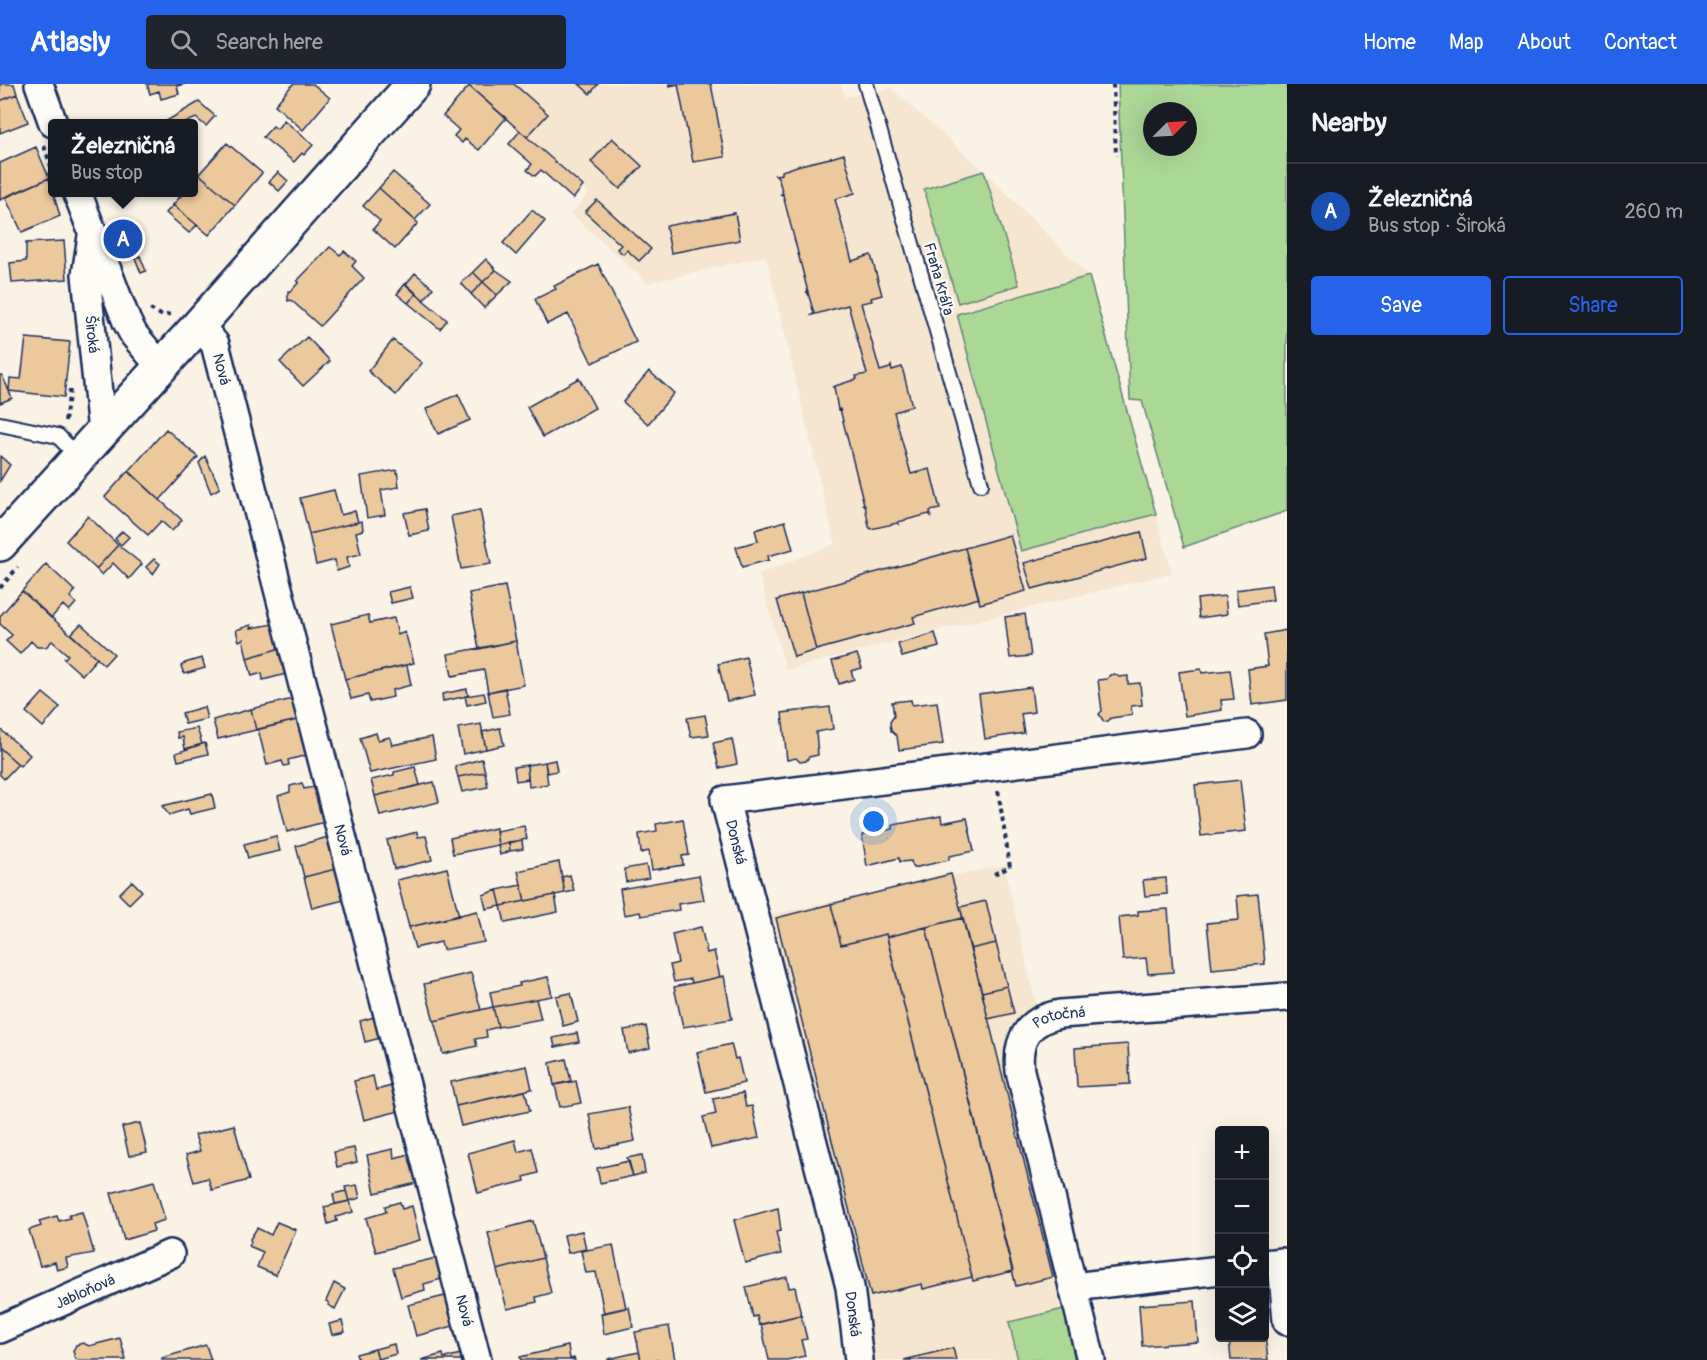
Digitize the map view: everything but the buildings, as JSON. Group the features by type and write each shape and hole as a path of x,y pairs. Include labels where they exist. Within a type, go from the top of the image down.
{"street":[{"path":"39,84 52,119"},
{"path":"0,544 68,446 102,432 160,366 186,320 413,84"},
{"name":"Široká","path":"79,197 127,322 134,335 160,366"},
{"name":"Široká","path":"92,236 86,275 102,432"},
{"name":"Nová","path":"186,320 215,344 477,1360"},
{"name":"Donská","path":"859,1360 850,1287 725,800 1246,734"},
{"name":"Potočná","path":"1091,1360 1020,1071 1018,1057 1020,1047 1030,1028 1039,1021 1060,1014 1287,997"},
{"name":"Jabloňová","path":"0,1329 170,1254"},
{"path":"1269,1263 1282,1262 1287,1321"},
{"path":"1073,1287 1215,1271"}],"lane":[{"name":"Fraňa Kráľa","path":"866,84 981,484"},
{"path":"0,424 68,446"}],"path":[{"path":"1113,84 1116,156"},
{"path":"147,301 151,311 162,316 186,320"},
{"path":"68,446 64,423 72,384"},
{"path":"994,766 1010,867 994,874"}],"shaded area":[{"path":"467,84 841,84 845,97 891,88 984,171 1089,276 1172,573 786,670 759,574 835,544 766,256 648,283 571,214 589,193"},
{"path":"1004,865 1037,1009 1002,1058 1077,1360 871,1360 763,916"}],"green space":[{"path":"1118,84 1287,84 1287,511 1184,547 1142,401 1130,400"},
{"path":"984,171 1019,285 958,303 924,189"},
{"path":"1089,276 1156,514 1021,551 957,314"},
{"path":"1064,1309 1075,1360 1018,1360 1009,1322"}],"place":[{"name":"Železničná","path":"123,239"}]}
